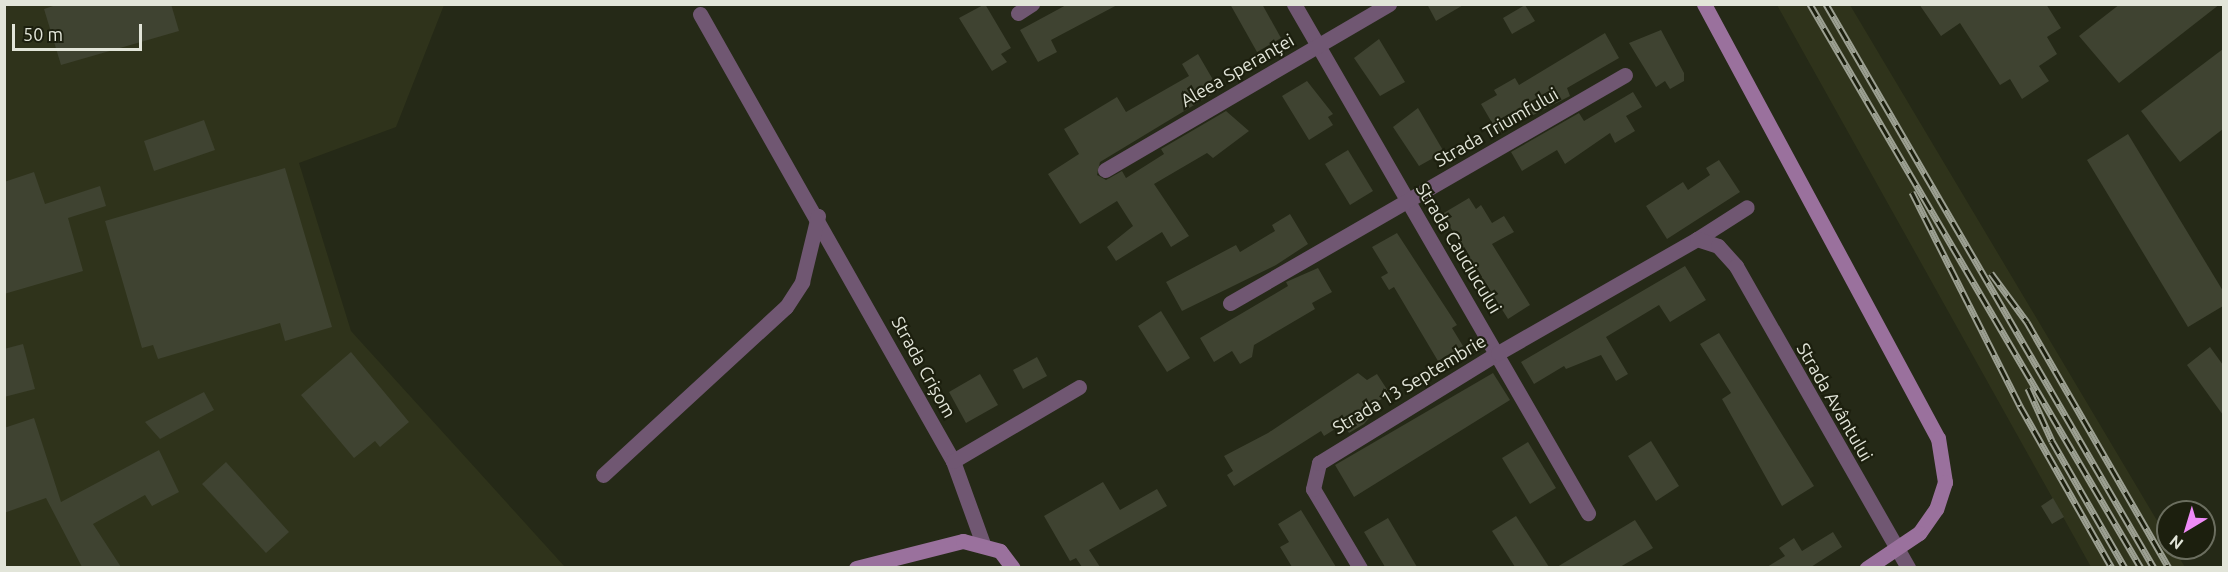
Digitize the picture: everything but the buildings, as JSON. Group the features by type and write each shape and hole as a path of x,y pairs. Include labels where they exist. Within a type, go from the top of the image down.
{"main road":[{"path":"1704,4 1938,438 1945,482 1936,509 1919,533 1897,551 1867,567"},
{"path":"856,567 939,545 983,544 1000,551 1013,567"}],"street":[{"path":"1018,13 1032,4"},
{"name":"Strada Cauciucului","path":"1294,4 1498,352 1588,513"},
{"name":"Aleea Speranței","path":"1104,170 1389,4"},
{"name":"Strada Crișom","path":"700,14 818,216 953,461 983,544"},
{"name":"Strada Triumfului","path":"1230,303 1625,75"},
{"name":"Strada 13 Septembrie","path":"1360,567 1313,489 1319,463 1498,352 1697,239 1747,207"},
{"path":"603,475 786,307 802,282 818,216"},
{"name":"Strada Avântului","path":"1697,239 1718,246 1736,266 1908,567"},
{"path":"953,461 1079,387"}],"shaded area":[{"path":"4,5 444,5 396,127 299,163 351,331 565,567 5,567"},
{"path":"1777,5 1850,5 2156,519 2156,560 2181,560 2185,567 2091,567"}],"railway":[{"path":"1810,4 2141,568"},
{"path":"1826,4 2154,568"},
{"path":"1912,192 2020,406 2112,568"},
{"path":"1991,273 2027,322 2169,568"},
{"path":"2028,388 2052,441 2125,568"}]}
